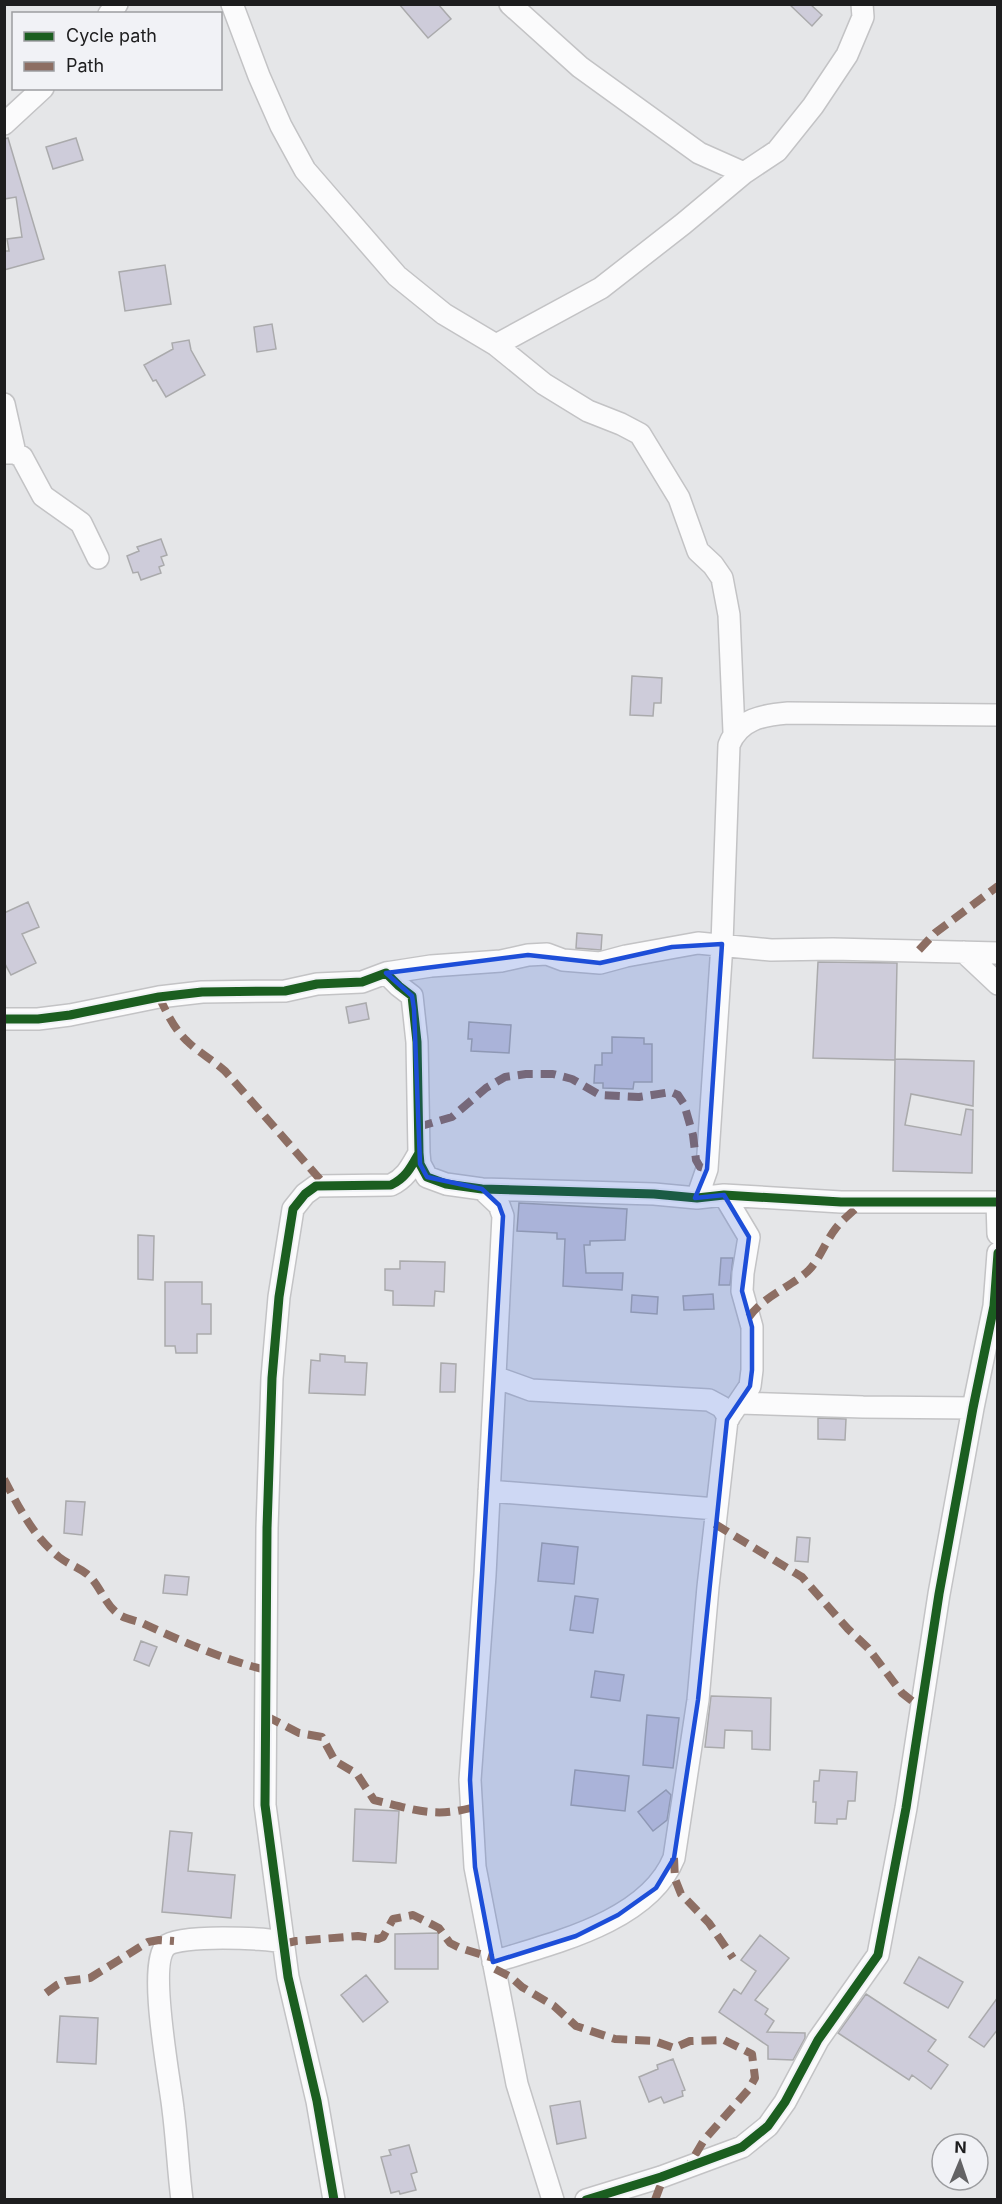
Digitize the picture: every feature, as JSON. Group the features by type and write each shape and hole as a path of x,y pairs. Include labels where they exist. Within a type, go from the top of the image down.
{"street":[{"path":"232,4 259,76 281,126 305,170 397,276 444,314 496,345 544,384 579,406 640,434 679,498 698,551 713,565 722,578 729,615 734,732 729,745 722,944 707,1169 697,1198"},
{"path":"510,4 580,67 699,153 744,173"},
{"path":"496,345 601,288 744,173 777,151 813,106 848,55 863,17 862,4"},
{"path":"4,124 41,90"},
{"path":"4,404 10,453 22,457 43,496 81,523 98,558"},
{"path":"734,732 749,722 767,715 788,712 997,715"},
{"path":"4,1019 38,1019 70,1015 159,997 202,992 285,991 317,984 362,982 386,973 419,967 501,961 528,955 547,954 563,960 600,963 698,943 771,950 833,949 998,953"},
{"path":"964,952 998,984"},
{"path":"386,973 412,996 417,1042 419,1153 420,1164 427,1177 446,1184 482,1189 654,1194 697,1198 724,1195 841,1202 997,1202 998,1234"},
{"path":"334,2199 317,2101 288,1977 265,1805 267,1528 272,1378 278,1308 293,1209 305,1194 316,1186 391,1185 400,1181 408,1174 419,1153"},
{"path":"482,1189 499,1205 502,1216 489,1491 470,1780 475,1867 517,2084 553,2199"},
{"path":"493,1962 576,1936 618,1916 656,1888 668,1873 674,1858 698,1700 716,1509 734,1410 750,1386 752,1370 752,1326 742,1291 742,1273 749,1237 724,1195"},
{"path":"586,2199 661,2177 742,2147 768,2126 785,2102 818,2040 878,1954 906,1808 939,1594 994,1306 998,1253"},
{"path":"495,1377 531,1390 709,1400 734,1410 863,1407 973,1408"},
{"path":"489,1491 716,1509"},
{"path":"182,2199 173,2109 162,2034 159,1978 165,1947 174,1941 200,1938 268,1939 283,1942"}],"highlighted area":[{"path":"722,944 707,1169 695,1198 724,1195 749,1237 742,1291 752,1327 752,1370 750,1386 727,1420 698,1700 674,1858 656,1888 618,1915 576,1936 493,1962 475,1867 470,1780 503,1216 499,1205 482,1189 427,1177 420,1164 412,996 386,973 528,955 600,963 672,947"}],"building":[{"path":"399,4 438,4 451,19 428,38"},
{"path":"789,4 810,4 822,15 812,26"},
{"path":"8,138 44,259 4,270 4,251 9,251 7,239 22,237 16,197 4,199 4,139"},
{"path":"76,138 83,160 53,169 46,147"},
{"path":"165,265 171,304 125,311 119,272"},
{"path":"272,324 276,349 257,352 254,327"},
{"path":"189,340 191,350 205,375 166,397 144,365 173,349 172,343"},
{"path":"161,539 167,555 161,557 164,565 159,567 161,573 141,580 138,572 133,573 127,556 139,551 137,547"},
{"path":"632,676 662,678 661,703 654,703 653,716 630,715"},
{"path":"28,902 39,927 22,934 36,963 11,975 4,962 4,913"},
{"path":"577,933 602,935 601,950 576,948"},
{"path":"818,962 897,963 895,1059 974,1061 973,1106 911,1094 905,1125 961,1135 966,1109 973,1110 972,1173 893,1171 895,1060 813,1058"},
{"path":"366,1003 369,1019 349,1023 346,1007"},
{"path":"469,1022 511,1025 509,1053 471,1051 472,1039 468,1039"},
{"path":"612,1037 644,1038 644,1044 652,1044 652,1082 634,1082 633,1089 603,1088 603,1083 594,1083 595,1065 602,1065 602,1053 612,1053"},
{"path":"519,1203 627,1209 625,1240 590,1241 590,1245 584,1245 586,1273 623,1273 622,1290 563,1286 565,1239 557,1239 557,1233 517,1231"},
{"path":"138,1235 154,1236 153,1280 138,1279"},
{"path":"721,1258 733,1258 730,1285 719,1285"},
{"path":"400,1261 445,1262 444,1292 435,1291 434,1306 393,1305 393,1291 385,1290 385,1269 400,1269"},
{"path":"165,1282 202,1282 202,1304 211,1304 211,1334 197,1334 197,1353 176,1353 175,1346 165,1346"},
{"path":"713,1294 714,1309 684,1310 683,1296"},
{"path":"632,1295 658,1297 657,1314 631,1312"},
{"path":"320,1354 345,1356 345,1362 367,1363 365,1395 309,1393 311,1360 320,1361"},
{"path":"441,1363 456,1364 455,1392 440,1392"},
{"path":"818,1418 846,1419 845,1440 818,1439"},
{"path":"66,1501 85,1502 82,1535 64,1533"},
{"path":"797,1537 810,1538 808,1562 795,1561"},
{"path":"542,1543 578,1547 574,1584 538,1581"},
{"path":"165,1575 189,1577 187,1595 163,1593"},
{"path":"575,1596 598,1599 593,1633 570,1630"},
{"path":"141,1641 157,1647 149,1666 134,1660"},
{"path":"595,1671 624,1675 620,1701 591,1697"},
{"path":"711,1696 771,1698 770,1750 752,1749 752,1731 725,1730 724,1748 705,1747"},
{"path":"647,1715 679,1718 673,1768 643,1765"},
{"path":"575,1770 629,1776 625,1811 571,1805"},
{"path":"820,1770 857,1772 855,1801 848,1801 846,1819 837,1819 837,1824 815,1823 814,1781 819,1781"},
{"path":"666,1790 671,1795 667,1820 653,1831 638,1812"},
{"path":"355,1809 399,1811 396,1863 353,1861"},
{"path":"170,1831 192,1833 188,1871 235,1875 231,1918 162,1912"},
{"path":"438,1933 438,1969 395,1969 395,1934"},
{"path":"760,1935 789,1958 755,2000 768,2009 765,2014 774,2021 767,2032 805,2033 805,2038 793,2060 768,2059 768,2046 719,2012 734,1989 741,1994 756,1971 741,1960"},
{"path":"919,1957 963,1982 948,2008 904,1983"},
{"path":"366,1975 388,2002 363,2022 341,1995"},
{"path":"866,1994 936,2040 928,2051 948,2065 931,2089 912,2075 909,2080 838,2033"},
{"path":"998,1997 998,2029 984,2047 969,2037"},
{"path":"60,2016 98,2018 96,2064 57,2062"},
{"path":"673,2059 685,2090 682,2091 683,2096 664,2103 661,2097 649,2102 639,2077 658,2069 657,2065"},
{"path":"580,2101 586,2138 557,2144 550,2106"},
{"path":"409,2145 417,2172 411,2174 416,2190 400,2194 399,2191 391,2193 381,2157 391,2155 389,2150"}],"marked path":[{"path":"919,950 935,933 998,886"},
{"path":"159,997 182,1036 225,1071 325,1185"},
{"path":"418,1127 452,1117 486,1088 505,1077 553,1074 572,1079 600,1095 639,1097 671,1092 678,1095 684,1104 693,1135 696,1160 700,1167 707,1169"},
{"path":"749,1317 762,1303 808,1271 836,1228 862,1202"},
{"path":"4,1479 21,1511 42,1540 59,1557 87,1574 120,1615 218,1655 266,1670"},
{"path":"715,1524 802,1577 868,1648 902,1693 921,1708"},
{"path":"266,1716 299,1733 322,1737 335,1761 357,1774 374,1800 434,1812 471,1808"},
{"path":"674,1858 675,1879 681,1894 709,1923 733,1958"},
{"path":"283,1944 358,1936 378,1939 383,1937 393,1919 413,1915 439,1928 450,1943 493,1958"},
{"path":"46,1993 66,1981 90,1978 148,1942 174,1941"},
{"path":"495,1969 554,2006 576,2026 615,2039 654,2041 674,2048 690,2041 724,2040 752,2054 755,2078 749,2089 704,2140 688,2167"},
{"path":"655,2200 661,2177"}],"cycle path":[{"path":"4,1019 38,1019 70,1015 159,997 202,992 285,991 317,984 362,982 386,973 412,996 417,1042 419,1153 420,1164 427,1177 446,1184 482,1189 654,1194 697,1198 724,1195 841,1202 998,1202"},
{"path":"334,2200 317,2101 288,1977 265,1805 267,1528 272,1378 279,1297 293,1209 305,1194 316,1186 391,1185 404,1175 419,1153"},
{"path":"586,2200 661,2177 742,2147 768,2126 785,2102 818,2040 878,1955 906,1808 939,1594 994,1306 998,1253"}]}
